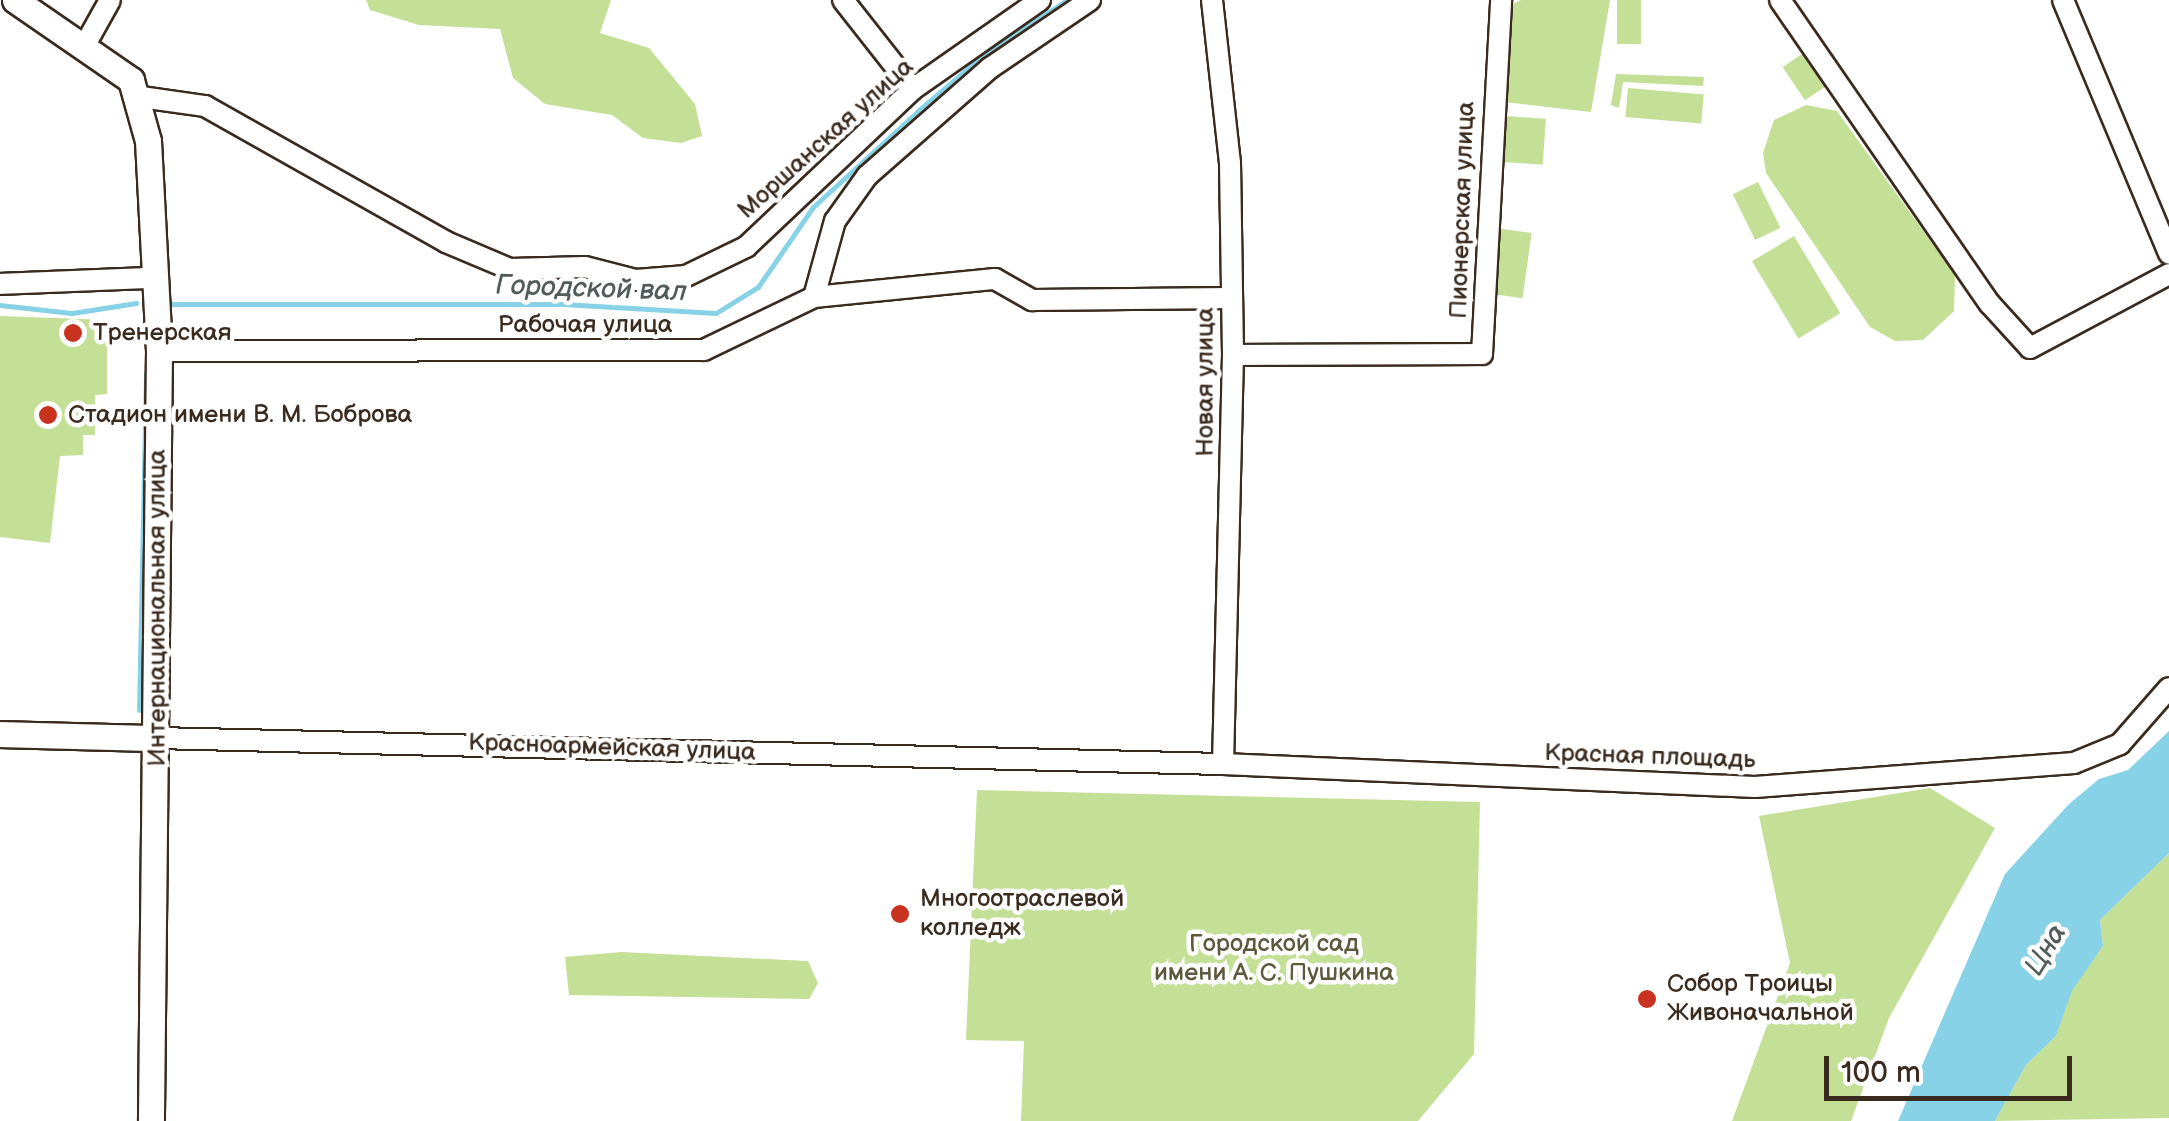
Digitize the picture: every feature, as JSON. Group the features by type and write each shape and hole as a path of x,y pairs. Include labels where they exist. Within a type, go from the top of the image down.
{"street":[{"path":"15,0 85,45 141,97"},
{"path":"85,45 110,0"},
{"path":"843,0 913,90"},
{"name":"Моршанская улица","path":"746,246 913,90 1040,0"},
{"path":"814,297 835,221 867,176 990,68 1090,0"},
{"name":"Новая улица","path":"1212,0 1230,163 1233,354 1223,764"},
{"name":"Пионерская улица","path":"1233,354 1482,354 1500,0"},
{"path":"1780,0 1990,304 2030,348 2169,274"},
{"path":"2063,0 2169,254"},
{"name":"Рабочая улица","path":"141,97 205,106 446,242 510,269 584,267 636,280 686,276 746,246"},
{"name":"Интернациональная улица","path":"141,97 150,278 160,351 152,1121"},
{"path":"0,284 150,278"},
{"name":"Рабочая улица","path":"160,351 704,350 814,297 995,280 1032,300 1231,298"},
{"name":"Красная площадь","path":"1223,764 1755,787 2074,763 2120,744 2169,688"},
{"name":"Красноармейская улица","path":"0,734 1223,764"}],"green space":[{"path":"366,0 611,0 600,33 649,48 695,104 702,136 681,143 643,138 612,115 545,104 513,78 500,29 419,25 370,10"},
{"path":"1521,0 1610,0 1591,112 1504,102 1511,5"},
{"path":"1617,0 1641,0 1641,44 1617,44"},
{"path":"1805,52 1827,85 1805,100 1783,67"},
{"path":"1616,74 1704,77 1703,86 1623,82 1619,108 1611,105"},
{"path":"1628,88 1704,95 1701,124 1625,117"},
{"path":"1806,105 1837,111 1955,275 1954,311 1923,340 1895,341 1870,327 1766,173 1763,153 1774,120"},
{"path":"1506,116 1546,119 1543,165 1503,162"},
{"path":"1758,182 1780,228 1755,240 1733,194"},
{"path":"1496,228 1532,233 1522,298 1487,293"},
{"path":"1794,236 1840,313 1798,338 1752,261"},
{"name":"Стадион имени В. М. Боброва","path":"0,316 107,320 107,394 95,395 95,435 83,435 83,455 60,456 50,543 0,537"},
{"path":"1930,788 1995,828 1889,1018 1851,1121 1732,1121 1790,963 1759,816"},
{"name":"Городской сад имени А. С. Пушкина","path":"977,790 1480,802 1474,1054 1418,1121 1021,1121 1024,1041 966,1040"},
{"path":"2169,853 2169,1118 1995,1121 2026,1065 2056,1036 2071,991 2103,946 2100,920"},
{"path":"621,952 808,961 818,983 809,999 569,995 565,957"}],"water":[{"name":"Цна","path":"2169,731 2169,853 2100,920 2103,946 2072,991 2056,1036 2026,1065 1995,1121 1898,1121 2005,874 2069,804 2099,779 2128,770"}],"waterway":[{"name":"Городской вал","path":"171,304 563,304 716,313 758,287 813,207 918,111 986,53 1067,0"},
{"name":"Городской вал","path":"0,305 72,313 136,303"},
{"path":"139,710 146,373"}],"place":[{"name":"Тренерская","path":"73,333"},
{"name":"Стадион имени В. М. Боброва","path":"48,415"},
{"name":"Многоотраслевой колледж","path":"900,914"},
{"name":"Собор Троицы Живоначальной","path":"1647,999"}]}
